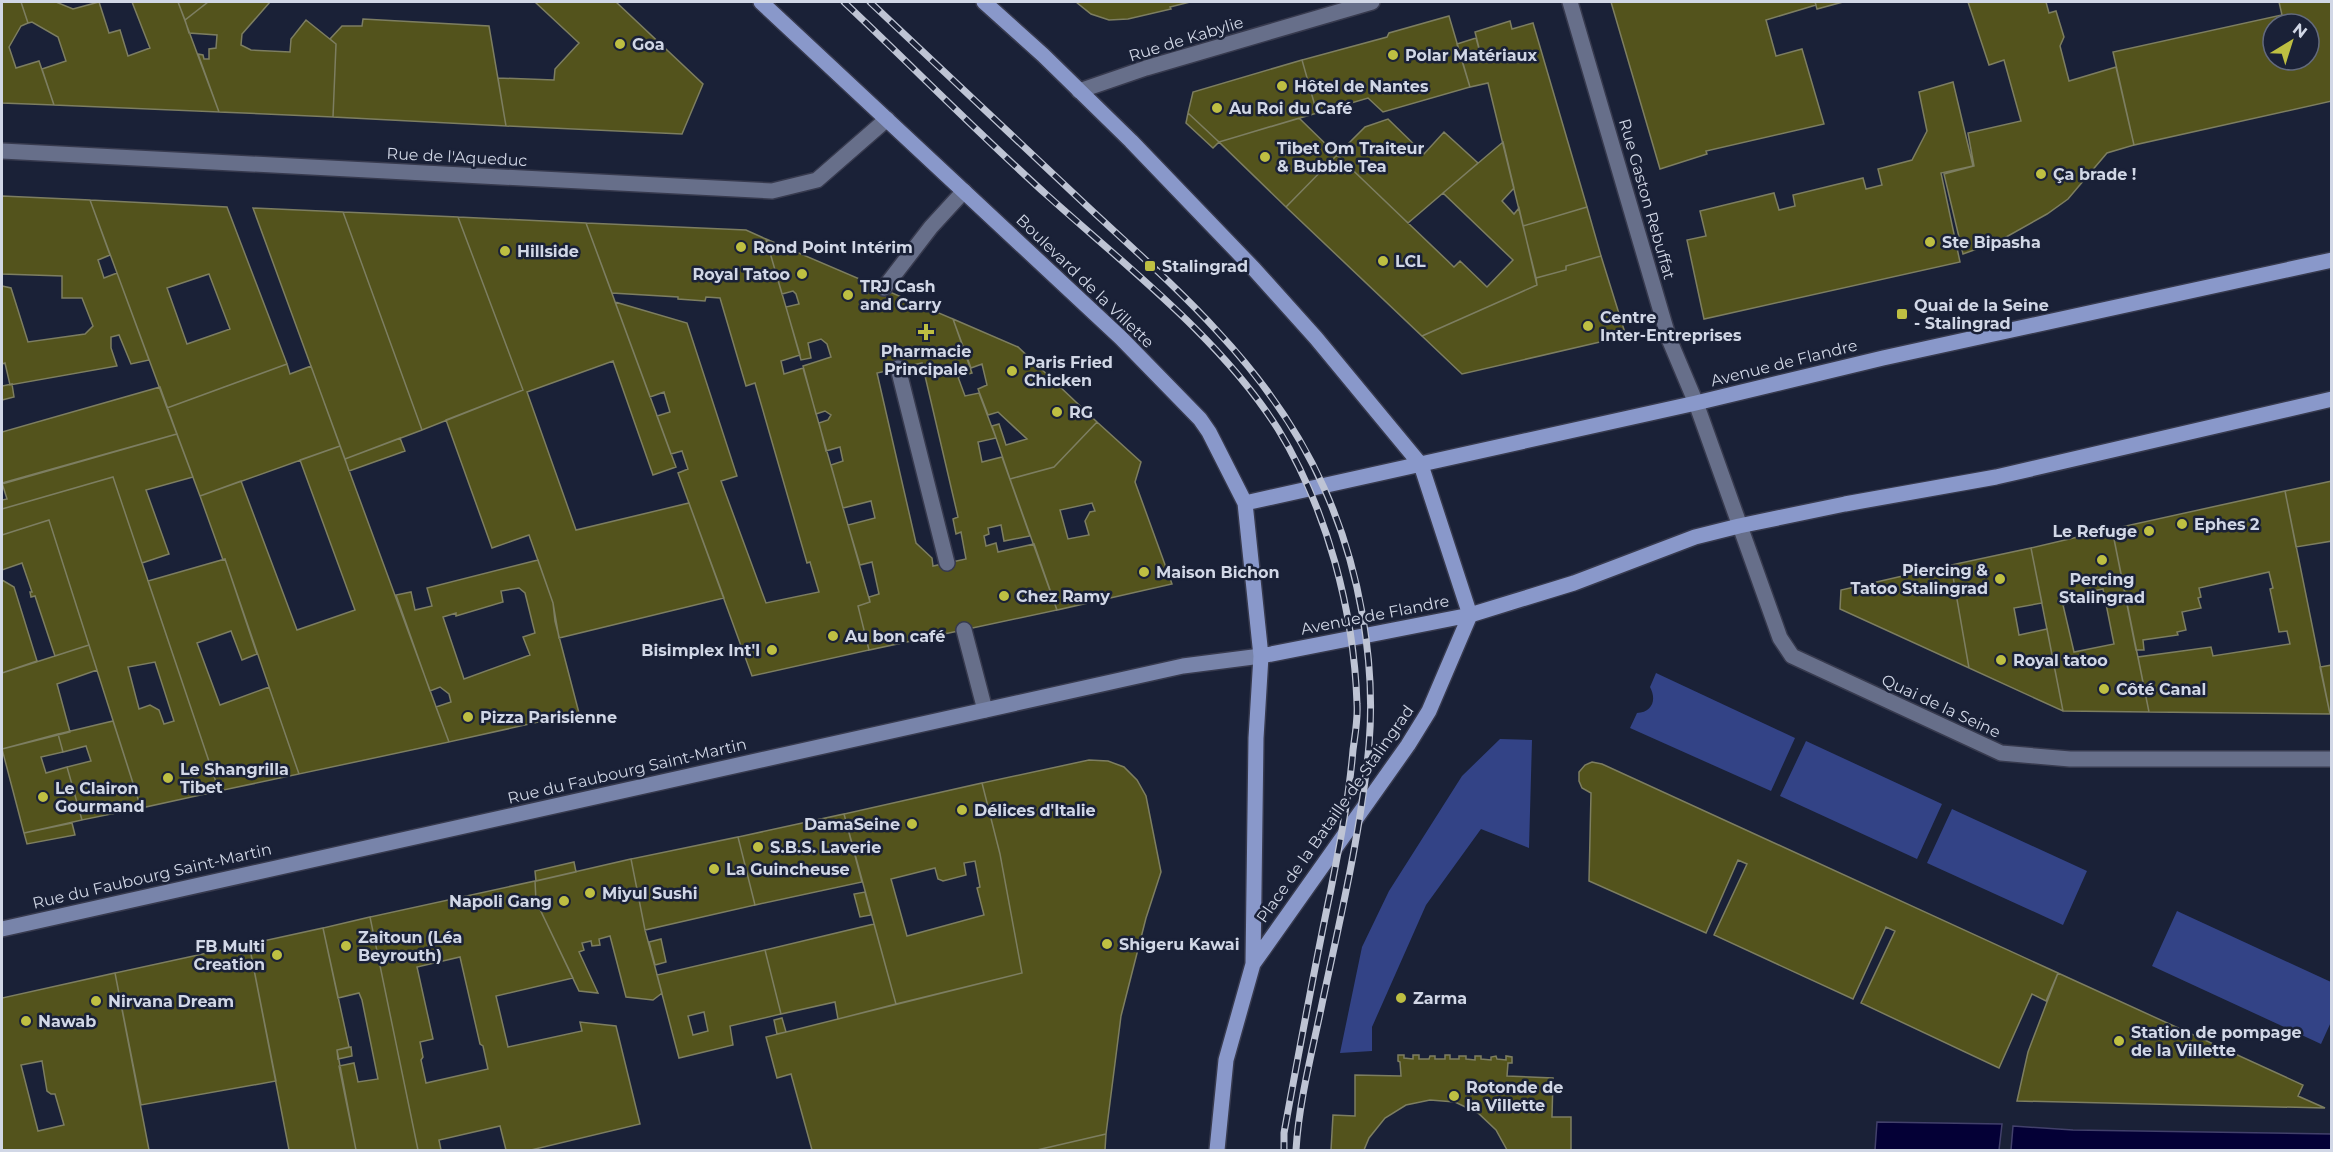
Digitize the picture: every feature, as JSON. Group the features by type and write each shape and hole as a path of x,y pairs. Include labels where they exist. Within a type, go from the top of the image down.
{"main road":[{"name":"Boulevard de la Villette","path":"761,2 1121,338 1200,419 1245,503 1261,656"},
{"path":"984,2 1131,141 1254,269 1316,338 1421,465 1470,615"},
{"name":"Avenue de Flandre","path":"1245,503 1696,403 1883,358 2331,261"},
{"name":"Avenue de Flandre","path":"1261,656 1470,615 1574,583 1695,537 1739,526 1996,477 2331,399"},
{"name":"Place de la Bataille de Stalingrad","path":"1253,964 1408,745 1429,711 1470,615"},
{"name":"Place de la Bataille de Stalingrad","path":"1217,1150 1226,1060 1253,964 1256,738 1261,656"},
{"name":"Rue du Faubourg Saint-Martin","path":"2,928 1183,666 1261,656"}],"street":[{"name":"Rue de Kabylie","path":"1079,91 1146,68 1372,2"},
{"name":"Rue Gaston Rebuffat","path":"1570,2 1669,339 1696,403 1739,526"},
{"name":"Rue de l'Aqueduc","path":"2,151 772,191 817,180 887,119"},
{"path":"884,288 931,227 964,191"},
{"path":"898,368 947,563"},
{"name":"Quai de la Seine","path":"1739,526 1780,638 1792,656 2001,753 2070,759 2331,759"},
{"path":"964,630 985,710"}],"shaded area":[{"path":"1656,673 1795,738 1771,791 1630,728 1637,713 1650,708 1652,704 1653,696 1650,687"},
{"path":"1500,739 1532,740 1529,848 1481,829 1426,905 1372,1027 1372,1051 1340,1053 1362,947 1389,891 1462,776"},
{"path":"1806,741 1942,804 1917,859 1780,796"},
{"path":"1952,809 2087,871 2063,925 1927,863"},
{"path":"2177,911 2331,982 2331,1022 2321,1044 2152,966"},
{"path":"1877,1122 2002,1124 1999,1150 1875,1150"},
{"path":"2013,1126 2073,1130 2331,1134 2331,1150 2011,1150"}],"building":[{"path":"2,2 21,2 28,23 21,26 9,47 16,68 39,61 54,105 2,103"},
{"path":"21,2 56,2 73,9 99,2 109,33 120,30 128,56 150,48 132,2 178,2 219,112 54,105 42,69 66,61 58,37 32,22 28,23"},
{"path":"178,2 208,2 185,20"},
{"path":"208,2 270,2 242,34 241,45 251,50 290,52 291,39 306,20 336,44 333,117 219,112 198,54 203,55 204,59 209,59 209,49 216,48 217,35 189,33 185,20"},
{"path":"535,2 616,2 703,84 682,134 506,126 498,78 554,80 555,69 579,43"},
{"path":"1076,2 1190,2 1128,19 1109,20 1091,14"},
{"path":"1611,2 1815,2 1816,5 1766,20 1776,56 1802,49 1824,124 1706,151 1707,154 1660,169"},
{"path":"1815,2 1843,2 1817,9"},
{"path":"1968,2 2046,2 2049,13 2056,11 2064,37 2060,46 2069,81 2116,67 2134,145 2107,153 2068,199 2047,214 1999,241 1963,254 1944,174 1974,166 1968,133 2021,121 2004,60 1989,65"},
{"path":"2279,2 2332,2 2332,101 2134,145 2113,52 2261,20 2261,72 2321,72 2321,12 2281,12"},
{"path":"1449,16 1470,87 1383,112 1368,98 1317,113 1302,60 1387,37 1389,33"},
{"path":"363,19 489,26 506,126 333,117 336,44 330,39 342,26 362,26"},
{"path":"1510,21 1512,29 1533,23 1587,207 1523,226 1488,83 1470,87 1462,61 1481,56 1475,32"},
{"path":"1476,38 1481,56 1462,61 1457,44"},
{"path":"1302,60 1317,113 1219,142 1188,113 1193,92"},
{"path":"1953,82 1973,166 1941,173 1960,262 1704,319 1687,240 1706,236 1700,211 1774,193 1779,210 1795,206 1793,195 1863,178 1866,189 1882,185 1878,169 1912,160 1927,131 1919,92"},
{"path":"1188,113 1219,142 1213,148 1186,123"},
{"path":"1299,118 1337,155 1286,207 1219,142"},
{"path":"1388,119 1424,154 1444,132 1478,163 1408,223 1337,155 1365,127"},
{"path":"1503,142 1514,188 1502,201 1514,214 1519,208 1537,285 1422,336 1286,207 1337,155 1454,267 1460,261 1487,287 1513,260 1443,193"},
{"path":"2,196 90,200 110,255 98,260 104,278 117,273 149,360 131,364 119,335 111,337 111,348 117,366 10,385 5,363 2,364 2,286 11,288 28,342 85,334 93,326 82,298 62,298 62,276 2,274"},
{"path":"90,200 227,207 287,364 167,408","holes":["209,274 230,329 187,344 167,288"]},
{"path":"1587,207 1601,256 1566,266 1566,270 1536,278 1523,226"},
{"path":"253,208 343,212 422,430 345,459"},
{"path":"343,212 458,217 523,390 422,430"},
{"path":"458,217 586,223 676,467 653,475 613,361 527,392 576,530 689,503 724,598 559,638 553,603 529,535 492,548 446,420 523,390"},
{"path":"586,223 746,230 766,239 800,355 781,361 784,374 803,368 870,602 858,606 869,650 752,676 678,473 688,469 682,451 671,454 657,416 670,412 664,392 650,397 615,302 687,323 737,476 721,481 766,603 819,592 810,562 807,563 755,383 746,386 720,298 706,297 705,301 612,293"},
{"path":"766,239 953,319 972,373 958,377 965,396 979,393 996,438 978,442 982,462 1002,457 1030,536 1004,541 1001,525 988,528 989,534 984,536 986,546 996,543 998,552 1034,544 1057,610 869,650 858,606 870,602 869,597 879,594 872,562 860,565 848,525 875,518 871,501 843,508 831,465 843,461 840,447 826,451 819,423 828,420 831,415 825,411 816,414 803,366 831,357 827,344 821,339 808,343 811,358 801,360 786,307 799,304 793,291 782,294","holes":["922,363 958,517 953,519 956,534 961,532 966,559 933,566 932,558 916,543 877,373"]},
{"path":"1601,256 1626,336 1462,374 1422,336 1537,285 1536,278 1566,270 1566,266"},
{"path":"953,319 1018,347 1097,422 1054,467 1010,479 992,426 999,424 1006,445 1027,439 998,412 988,415 978,389 987,385 982,364 971,368"},
{"path":"287,364 290,374 311,366 340,446 200,496 167,408"},
{"path":"12,384 14,397 2,400 2,386"},
{"path":"160,387 177,434 2,484 2,432"},
{"path":"1097,422 1141,462 1135,482 1172,584 1057,610 1010,479 1054,467","holes":["1092,503 1095,511 1090,512 1085,521 1089,535 1068,539 1060,510"]},
{"path":"177,434 193,477 146,490 169,554 142,563 113,477 2,509 2,500 7,499 2,483"},
{"path":"400,438 405,451 349,471 345,459"},
{"path":"340,446 449,742 299,774 225,559 223,560 200,496 241,481 297,630 355,610 300,460"},
{"path":"113,477 219,791 141,808 49,520 2,535 2,509","holes":["155,662 174,721 164,724 159,710 150,705 139,709 128,667"]},
{"path":"2332,481 2332,541 2296,547 2285,491"},
{"path":"2285,491 2330,714 2149,712 2138,657 2211,647 2213,656 2290,644 2287,631 2279,632 2270,589 2273,588 2269,572 2199,588 2201,597 2198,598 2201,608 2182,612 2186,630 2177,632 2178,635 2143,640 2144,650 2136,650 2112,529"},
{"path":"49,520 89,645 55,656 35,596 31,597 30,592 32,592 22,563 2,570 2,535"},
{"path":"2112,529 2149,712 2063,711 2031,548","holes":["2103,589 2114,644 2074,652 2063,605 2069,603 2067,596"]},
{"path":"2031,548 2042,603 2014,608 2019,635 2047,629 2063,711 1969,668 1951,565"},
{"path":"225,559 257,654 242,660 231,631 197,643 220,705 269,687 299,774 219,791 148,581"},
{"path":"538,560 553,603 555,621 579,713 449,742 436,707 451,702 449,694 440,687 430,691 396,595 411,592 415,610 432,606 427,588","holes":["519,588 525,593 535,633 523,637 530,655 464,679 443,617 456,613 456,616 503,602 501,591"]},
{"path":"1951,565 1969,668 1840,609 1841,590"},
{"path":"2,580 14,587 37,661 2,673"},
{"path":"89,645 97,670 57,684 70,732 2,749 2,673"},
{"path":"2332,665 2332,714 2330,714 2320,667"},
{"path":"113,721 141,808 82,820 67,767 91,761 86,746 63,752 58,734"},
{"path":"58,734 63,752 41,757 46,773 67,767 82,820 24,833 2,749"},
{"path":"1089,760 1108,761 1124,767 1137,780 1146,796 1161,872 1146,918 1121,1016 1106,1134 1037,1150 812,1150 791,1074 777,1078 766,1037 1022,973 1000,854 982,783"},
{"path":"1592,762 1602,764 2058,973 2046,1001 2032,994 1999,1068 1861,1003 1895,931 1886,927 1853,999 1714,935 1747,864 1738,860 1706,933 1589,881 1591,793 1582,788 1579,772 1585,765"},
{"path":"982,783 1000,854 1022,973 896,1004 844,814","holes":["975,861 980,887 977,888 984,915 907,936 891,879 935,868 938,879 943,881 966,875 964,863"]},
{"path":"844,814 862,882 755,905 738,837"},
{"path":"72,823 75,835 27,844 24,833"},
{"path":"738,837 755,905 645,930 631,859"},
{"path":"631,859 645,930 662,993 653,1000 626,997 610,936 599,939 600,945 592,946 591,941 582,943 584,950 579,952 598,993 579,991 536,901 535,881"},
{"path":"574,862 576,872 536,881 535,871"},
{"path":"535,881 536,901 573,978 496,996 508,1047 582,1031 580,1022 616,1026 640,1124 531,1150 506,1150 500,1126 439,1140 441,1150 418,1150 370,917","holes":["460,957 480,1044 483,1046 488,1069 426,1083 420,1042 433,1039 417,967"]},
{"path":"865,892 871,915 860,917 854,894"},
{"path":"370,917 418,1150 356,1150 339,1066 354,1063 358,1082 378,1079 362,1000 359,993 338,998 323,928"},
{"path":"874,924 896,1004 838,1019 835,1002 781,1014 765,950"},
{"path":"323,928 349,1047 337,1050 356,1150 289,1150 249,944"},
{"path":"661,939 666,962 655,965 649,942"},
{"path":"249,944 276,1081 141,1105 115,973"},
{"path":"765,950 781,1014 730,1026 733,1045 679,1058 657,975","holes":["704,1012 708,1031 693,1035 688,1016"]},
{"path":"115,973 149,1150 2,1150 2,998","holes":["42,1061 47,1091 55,1094 64,1125 38,1131 21,1065"]},
{"name":"Station de pompage de la Villette","path":"2058,973 2303,1085 2298,1096 2325,1108 2017,1101 2028,1052"},
{"path":"782,1018 786,1032 777,1034 774,1020"},
{"path":"351,1047 352,1056 338,1059 337,1050"},
{"name":"Rotonde de la Villette","path":"1398,1055 1413,1059 1413,1055 1419,1055 1419,1059 1429,1059 1430,1056 1435,1056 1435,1059 1445,1059 1445,1055 1450,1055 1450,1059 1459,1059 1459,1056 1466,1056 1466,1059 1475,1060 1475,1056 1491,1060 1491,1057 1496,1056 1497,1059 1506,1060 1506,1056 1512,1057 1512,1063 1508,1063 1507,1076 1553,1078 1552,1117 1571,1117 1571,1150 1331,1150 1333,1115 1355,1116 1355,1075 1401,1076"},
{"path":"1430,1100 1455,1102 1478,1113 1496,1130 1507,1150 1364,1150 1369,1138 1385,1118 1406,1105"},
{"path":"1106,1134 1105,1150 1037,1150"}],"railway":[{"path":"844,2 1022,172 1171,305 1201,335 1255,396 1278,429 1311,493 1324,527 1344,597 1355,669 1357,715 1344,820 1284,1133 1284,1150"},
{"path":"870,2 1154,268 1218,332 1249,367 1291,425 1314,467 1336,518 1355,581 1367,647 1371,713 1369,745 1355,843 1306,1077 1296,1150"}],"place":[{"name":"Goa","path":"620,44"},
{"name":"Polar Matériaux","path":"1393,55"},
{"name":"Hôtel de Nantes","path":"1282,86"},
{"name":"Au Roi du Café","path":"1217,108"},
{"name":"Tibet Om Traiteur & Bubble Tea","path":"1265,157"},
{"name":"Ça brade !","path":"2041,174"},
{"name":"Ste Bipasha","path":"1930,242"},
{"name":"Rond Point Intérim","path":"741,247"},
{"name":"Hillside","path":"505,251"},
{"name":"LCL","path":"1383,261"},
{"name":"Stalingrad","path":"1150,266"},
{"name":"Royal Tatoo","path":"802,274"},
{"name":"TRJ Cash and Carry","path":"848,295"},
{"name":"Quai de la Seine - Stalingrad","path":"1902,314"},
{"name":"Centre Inter-Entreprises","path":"1588,326"},
{"name":"Pharmacie Principale","path":"926,332"},
{"name":"Paris Fried Chicken","path":"1012,371"},
{"name":"RG","path":"1057,412"},
{"name":"Ephes 2","path":"2182,524"},
{"name":"Le Refuge","path":"2149,531"},
{"name":"Percing Stalingrad","path":"2102,560"},
{"name":"Maison Bichon","path":"1144,572"},
{"name":"Piercing & Tatoo Stalingrad","path":"2000,579"},
{"name":"Chez Ramy","path":"1004,596"},
{"name":"Au bon café","path":"833,636"},
{"name":"Bisimplex Int'l","path":"772,650"},
{"name":"Royal tatoo","path":"2001,660"},
{"name":"Côté Canal","path":"2104,689"},
{"name":"Pizza Parisienne","path":"468,717"},
{"name":"Le Shangrilla Tibet","path":"168,778"},
{"name":"Le Clairon Gourmand","path":"43,797"},
{"name":"Délices d'Italie","path":"962,810"},
{"name":"DamaSeine","path":"912,824"},
{"name":"S.B.S. Laverie","path":"758,847"},
{"name":"La Guincheuse","path":"714,869"},
{"name":"Miyul Sushi","path":"590,893"},
{"name":"Napoli Gang","path":"564,901"},
{"name":"Shigeru Kawai","path":"1107,944"},
{"name":"Zaitoun (Léa Beyrouth)","path":"346,946"},
{"name":"FB Multi Creation","path":"277,955"},
{"name":"Zarma","path":"1401,998"},
{"name":"Nirvana Dream","path":"96,1001"},
{"name":"Nawab","path":"26,1021"},
{"name":"Station de pompage de la Villette","path":"2119,1041"},
{"name":"Rotonde de la Villette","path":"1454,1096"}]}
